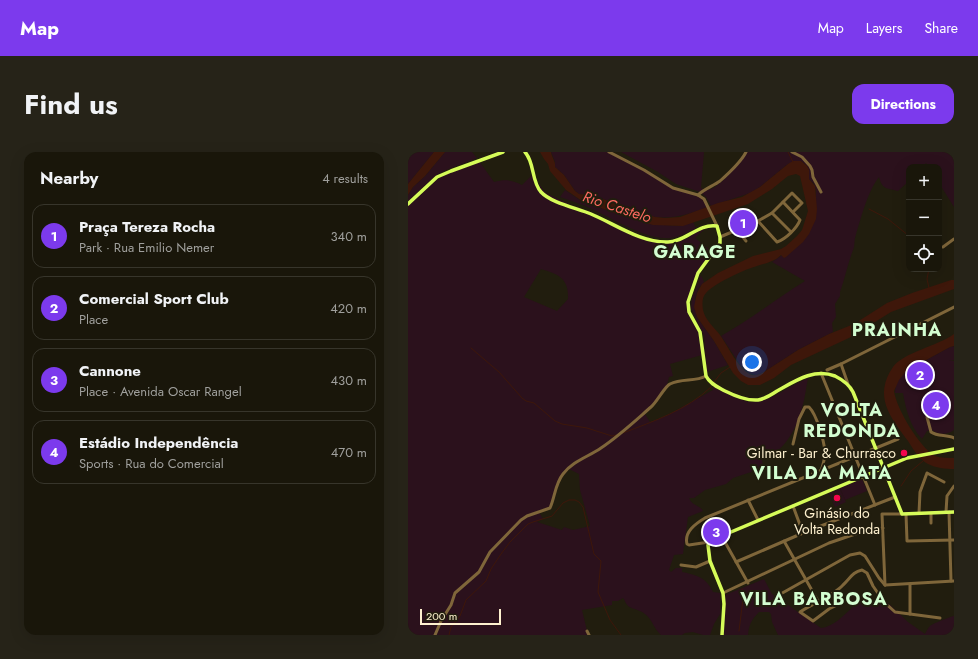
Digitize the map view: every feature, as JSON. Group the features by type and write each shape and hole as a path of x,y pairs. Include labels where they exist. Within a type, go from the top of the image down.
{"main road":[{"path":"408,204 438,177 451,170 503,152"},
{"path":"525,152 530,161 536,182 542,193 559,202 593,214 631,233 650,240 672,242 686,237 702,227 716,226 720,237 718,246 698,273 688,302 689,312 700,332 706,376 709,381 714,386 726,392 742,398 755,400 766,397 802,377 821,373 832,375 848,384 895,497 904,514 954,512"},
{"path":"722,635 724,604 723,593 710,561 708,549 709,542 721,535 907,458 954,449"}],"street":[{"path":"609,152 644,170 673,188 698,195 704,199 716,226"},
{"path":"698,195 719,181 747,152"},
{"path":"792,152 802,157 810,166 813,177 821,192"},
{"path":"720,237 758,221 772,213 792,193 802,203 792,212"},
{"path":"758,221 777,242 785,238 800,220 783,202"},
{"path":"746,213 751,224"},
{"path":"772,213 791,232"},
{"path":"737,230 746,241"},
{"path":"943,247 954,239"},
{"path":"827,370 954,307"},
{"path":"841,364 848,384"},
{"path":"821,373 875,505"},
{"path":"435,635 455,593 479,572 490,552 521,520 527,516 550,508 557,484 563,474 570,467 585,456 599,450 618,436 652,406 669,384 698,379 706,376"},
{"path":"793,444 801,414 805,407 809,407 815,417 824,448 824,459 820,470"},
{"path":"927,417 931,432 938,435 952,437 954,433"},
{"path":"709,542 689,545 687,544 686,538 690,531 700,521 820,470 898,439"},
{"path":"919,513 920,492 927,473 944,482"},
{"path":"885,585 952,581 947,496 954,486"},
{"path":"736,562 803,533 895,497"},
{"path":"748,500 758,520"},
{"path":"793,506 803,533"},
{"path":"931,513 931,523"},
{"path":"885,585 882,514 904,514 907,541 954,540"},
{"path":"723,593 748,583 820,547 849,536 882,528"},
{"path":"721,535 748,583"},
{"path":"784,541 818,601"},
{"path":"777,596 850,555 860,553 866,556 885,585"},
{"path":"681,565 696,567 710,561"},
{"path":"841,603 829,609 813,621 800,612 842,587 854,573 862,570 867,573 876,591 890,608 898,613 940,618"},
{"path":"910,584 910,614"},
{"path":"587,631 589,635"}],"shaded area":[{"path":"408,152 434,152 408,184"},
{"path":"445,152 472,152 477,158 438,174 408,201 408,195 413,187 425,176"},
{"path":"551,152 612,152 656,176 672,187 694,194 702,199 707,207 682,215 655,217 594,196 579,194 575,191 564,175 555,167 555,162"},
{"path":"621,152 704,152 701,188 707,190 718,185 747,152 954,152 954,207 942,188 942,164 906,164 906,184 898,191 883,186 879,177 871,190 865,206 840,296 835,304 836,317 832,323 833,332 798,350 764,372 756,375 749,373 741,366 721,336 805,281 772,262 782,255 816,215 816,191 814,184 809,179 807,166 801,161 788,164 760,187 750,193 711,206 706,197 700,192 676,184 658,172"},
{"path":"479,161 494,182 508,180 522,185 533,174 536,181 546,193 571,205 589,211 604,220 657,242 676,242 688,238 694,233 705,229 695,238 713,252 703,264 687,305 688,313 699,333 702,355 670,364 673,376 669,377 666,388 645,414 650,422 666,416 713,390 713,387 742,400 758,402 765,400 808,378 800,416 793,432 783,446 770,457 762,460 763,467 733,478 726,484 705,490 694,498 689,498 692,503 700,507 703,511 688,517 683,554 674,555 669,570 671,572 676,568 682,568 682,572 692,574 704,580 713,592 720,593 720,614 710,635 703,635 693,632 682,635 661,635 647,616 630,607 623,598 618,601 612,601 612,605 582,610 588,635 408,635 408,206 440,177","holes":["541,269 557,275 567,286 568,299 557,311 524,297","569,469 579,474 580,490 590,526 573,530 564,527 562,530 537,522 543,519 539,512 551,507 560,480"]},
{"path":"565,190 580,200 648,224 680,226 693,222 696,228 673,238 647,235 588,207 560,197"},
{"path":"701,275 704,282 698,289 695,298 697,317 714,341 728,365 707,372 704,336 691,308 692,298"},
{"path":"954,346 954,360 949,361 954,361 954,430 943,434 932,430 927,431 922,439 914,429 909,418 903,393 895,393 899,378 906,371"},
{"path":"862,479 867,491 845,500 840,488"},
{"name":"Ginásio do Volta Redonda","path":"840,489 846,502 835,507 829,493"},
{"path":"764,579 772,594 821,628 830,626 838,621 852,608 853,604 866,596 869,604 882,597 908,622 925,634 930,626 954,616 954,635 778,635 772,622 771,614 769,612 759,612 751,623 748,635 724,635 725,595"}],"water":[{"path":"434,152 445,152 425,176 413,187 408,195 408,184"},
{"name":"Rio Castelo","path":"540,152 551,152 555,167 564,175 575,191 579,194 594,196 655,217 665,218 680,217 718,203 742,197 760,187 793,161 801,161 807,166 809,170 809,179 815,186 817,209 816,219 809,234 803,242 784,258 781,255 772,261 728,278 709,290 703,299 702,303 704,314 720,335 734,358 747,373 752,375 764,372 798,350 829,334 854,324 887,303 951,280 954,280 954,289 891,312 851,337 791,365 774,378 760,385 748,385 741,381 733,373 714,341 697,317 694,307 697,293 702,284 718,273 753,256 781,249 797,236 802,230 808,211 800,176 796,174 788,176 772,189 748,204 683,226 653,225 582,201 566,190 550,171 548,164"},
{"path":"954,334 954,346 906,371 899,380 894,391 899,407 916,436 929,452 935,456 942,458 954,458 954,469 941,468 931,465 919,457 890,415 884,397 884,387 893,367 898,362 913,353"}],"waterway":[{"path":"788,152 793,162"},
{"path":"869,209 888,219 906,234"},
{"path":"928,272 927,279 929,288"},
{"path":"471,348 499,372 522,398 526,401 534,403 555,421 562,424 587,428 612,436 616,435"},
{"path":"714,382 721,373 730,367"},
{"path":"623,433 670,414 702,395 711,387"},
{"path":"901,486 911,471 923,461"},
{"path":"449,635 451,627 460,616 466,600 486,581 491,569 510,542 528,524 552,516 563,503 569,500 575,500 583,507 594,554 601,561 598,592 610,620 621,635"},
{"path":"739,631 743,599 742,589"}],"place":[{"name":"Praça Tereza Rocha","path":"743,223"},
{"name":"Comercial Sport Club","path":"920,375"},
{"name":"Estádio Independência","path":"936,405"},
{"name":"Gilmar - Bar & Churrasco","path":"904,453"},
{"name":"Ginásio do Volta Redonda","path":"837,498"},
{"name":"Cannone","path":"716,532"}],"district":[{"name":"GARAGE","path":"695,252"},
{"name":"PRAINHA","path":"897,330"},
{"name":"VOLTA REDONDA","path":"852,420"},
{"name":"VILA DA MATA","path":"822,473"},
{"name":"VILA BARBOSA","path":"814,599"}]}
